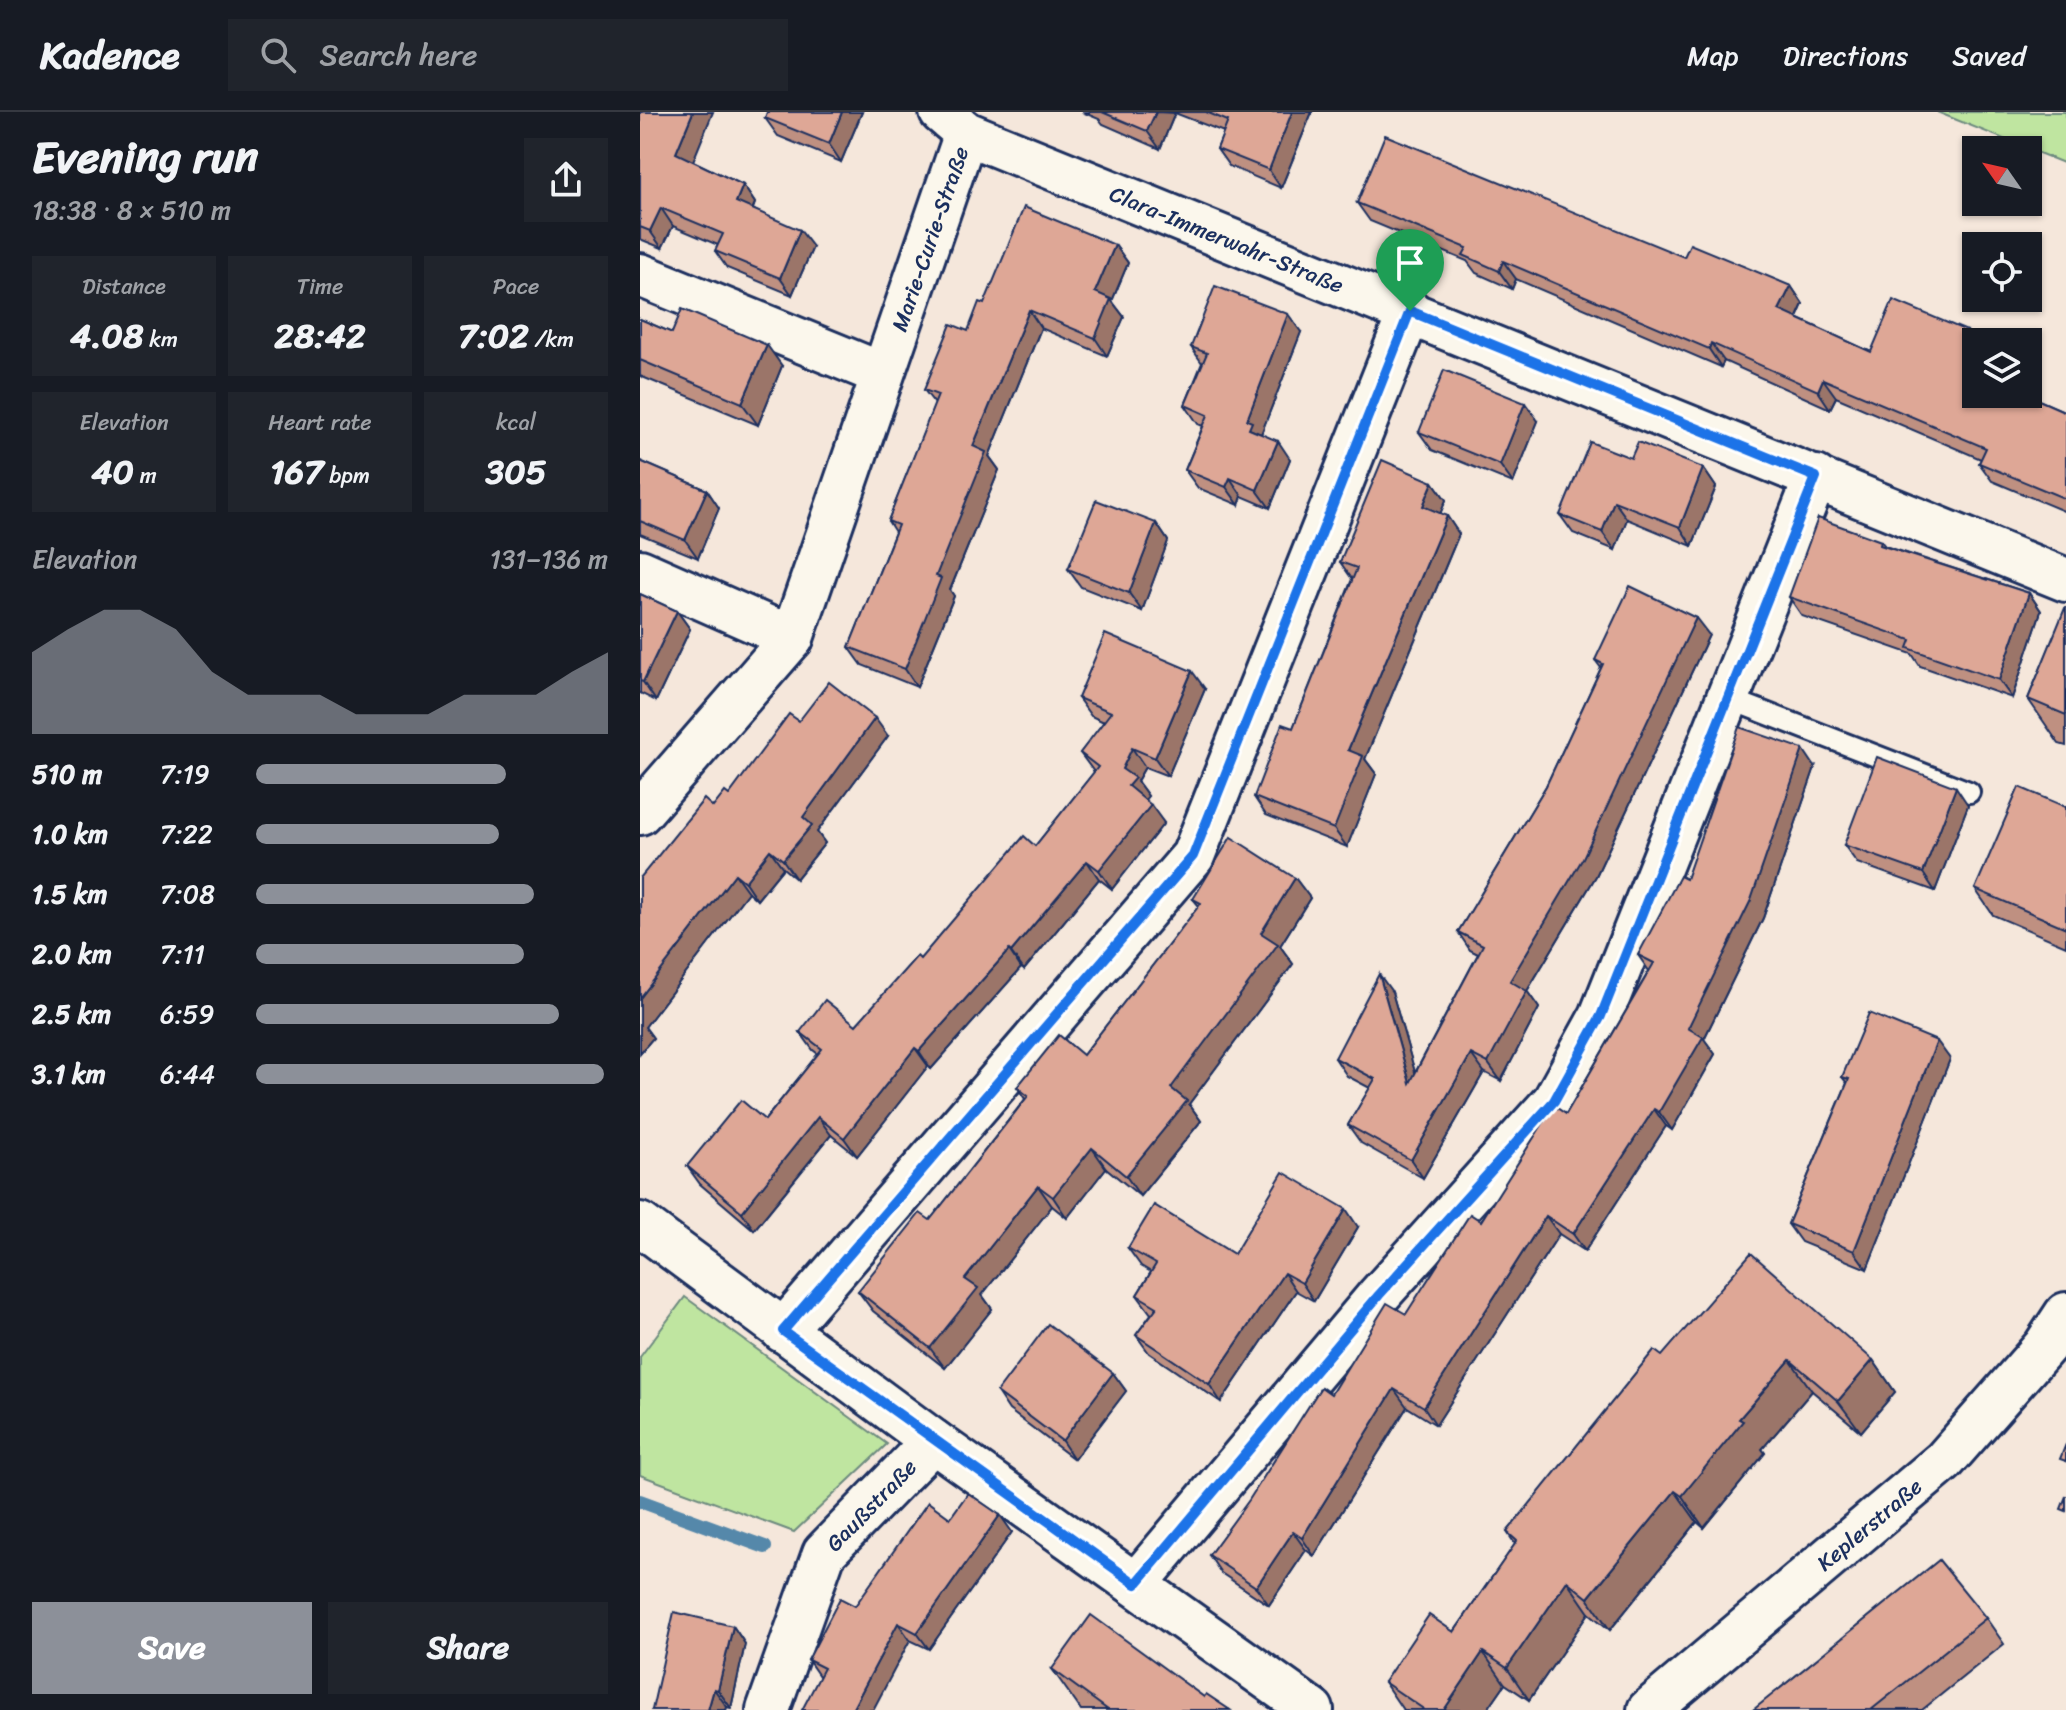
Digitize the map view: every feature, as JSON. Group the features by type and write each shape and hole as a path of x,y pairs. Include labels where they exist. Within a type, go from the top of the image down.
{"street":[{"name":"Clara-Immerwahr-Straße","path":"953,123 2066,580"},
{"name":"Marie-Curie-Straße","path":"640,813 792,638 882,374 953,123"},
{"path":"640,275 882,374"},
{"path":"783,1331 1193,856 1410,311"},
{"path":"1136,1584 1379,1295 1554,1101 1601,1016 1816,477"},
{"path":"640,571 792,638"},
{"path":"640,1224 933,1441 1312,1710"},
{"name":"Keplerstraße","path":"1649,1710 1944,1461 2045,1346 2066,1314"},
{"name":"Gaußstraße","path":"768,1710 824,1553 933,1441"}],"lane":[{"path":"1727,698 1969,792"}],"green space":[{"path":"1937,112 2066,112 2066,164 2042,154 2042,136 1997,136"},
{"path":"685,1297 887,1444 794,1532 640,1475 640,1357"}],"building":[{"path":"640,112 693,112 676,153 743,185 736,202 800,230 780,278 715,251 723,234 661,208 650,231 640,227"},
{"path":"767,112 842,112 829,144 765,118"},
{"path":"1102,112 1156,112 1147,131"},
{"path":"1206,112 1292,112 1269,170 1217,149 1228,121"},
{"path":"1385,135 1684,257 1690,244 1791,286 1779,310 1871,352 1893,300 1962,329 1962,408 2042,408 2042,401 2066,412 2066,499 1979,463 1986,448 1823,379 1818,391 1711,343 1709,349 1503,261 1499,271 1463,255 1467,248 1357,203"},
{"path":"1024,207 1115,245 1095,292 1111,299 1095,338 1029,310 973,446 986,452 936,576 941,578 905,669 849,647 898,525 888,521 938,395 924,390 951,324 968,331 979,302 984,304"},
{"path":"1215,286 1288,314 1247,420 1252,422 1249,429 1278,441 1257,490 1230,478 1226,487 1185,470 1208,415 1185,405 1207,353 1191,347"},
{"path":"682,309 767,345 742,403 640,360 640,319 672,333"},
{"path":"1444,370 1525,403 1500,465 1419,432"},
{"path":"1590,442 1631,458 1638,442 1703,468 1680,527 1614,501 1602,532 1560,515"},
{"path":"1382,460 1433,482 1423,506 1447,516 1348,750 1363,756 1334,829 1254,797 1282,724 1293,728 1357,568 1340,562"},
{"path":"640,461 707,490 685,540 640,521"},
{"path":"1096,500 1156,523 1129,593 1068,569"},
{"path":"1818,518 1881,541 1880,545 2029,593 1999,680 1908,648 1911,640 1789,597"},
{"path":"1630,586 1696,618 1583,858 1510,981 1527,991 1488,1063 1471,1054 1411,1160 1348,1125 1375,1079 1335,1058 1379,974 1410,1083 1483,945 1458,932 1546,786 1603,664 1595,660"},
{"path":"640,594 677,611 643,682 640,681"},
{"path":"2066,608 2066,715 2028,699"},
{"path":"1105,634 1192,671 1155,758 1132,748 1122,769 1135,778 1128,786 1151,805 1099,870 1087,861 1011,952 1009,950 919,1051 915,1048 844,1138 818,1117 742,1212 687,1166 741,1100 765,1120 822,1049 800,1032 825,1000 856,1025 917,956 920,959 1024,836 1035,846 1098,767 1080,753 1111,712 1078,698"},
{"path":"829,682 875,718 803,817 812,825 783,860 770,850 745,882 735,874 640,998 640,878 704,799 713,807 725,792 729,795 789,714 799,721"},
{"path":"1739,727 1803,749 1751,900 1688,1028 1703,1037 1659,1112 1654,1109 1573,1234 1546,1216 1424,1407 1394,1389 1302,1538 1293,1532 1256,1587 1209,1555 1249,1500 1321,1387 1331,1394 1387,1303 1406,1314 1470,1214 1481,1221 1554,1106 1566,1114 1654,963 1638,955 1680,876 1686,879"},
{"path":"1877,757 1956,787 1923,873 1844,845"},
{"path":"2019,787 2066,807 2066,928 1975,889"},
{"path":"1231,837 1295,878 1261,933 1278,944 1171,1088 1187,1101 1126,1176 1092,1148 1053,1197 1038,1186 965,1279 978,1288 930,1348 858,1291 920,1213 930,1220 1028,1096 1017,1087 1059,1035 1083,1055 1201,903 1193,899"},
{"path":"1869,1013 1937,1041 1854,1251 1788,1224 1849,1079 1842,1077"},
{"path":"1283,1172 1346,1209 1302,1283 1284,1273 1209,1384 1136,1335 1157,1307 1137,1295 1156,1264 1128,1248 1154,1205 1234,1254"},
{"path":"1751,1253 1873,1360 1838,1401 1790,1360 1739,1419 1743,1421 1682,1496 1675,1491 1588,1598 1567,1581 1507,1668 1483,1652 1444,1710 1425,1710 1384,1682 1429,1615 1454,1632 1517,1541 1507,1532 1654,1350 1662,1356"},
{"path":"1048,1324 1113,1373 1062,1441 997,1392"},
{"path":"2066,1444 2066,1461 2060,1459"},
{"path":"968,1493 1000,1515 917,1633 898,1623 852,1710 802,1710 824,1668 808,1660 840,1598 855,1606 928,1502 950,1518"},
{"path":"1939,1560 1986,1618 1871,1710 1753,1710"},
{"path":"674,1612 733,1626 718,1690 714,1689 708,1710 652,1710"},
{"path":"1091,1615 1204,1697 1206,1694 1230,1710 1108,1710 1052,1669"}],"waterway":[{"path":"640,1501 765,1547"}],"route":[{"path":"1410,311 1816,477 1601,1016 1554,1101 1379,1295 1136,1584 783,1331 1193,856 1410,311"}]}
